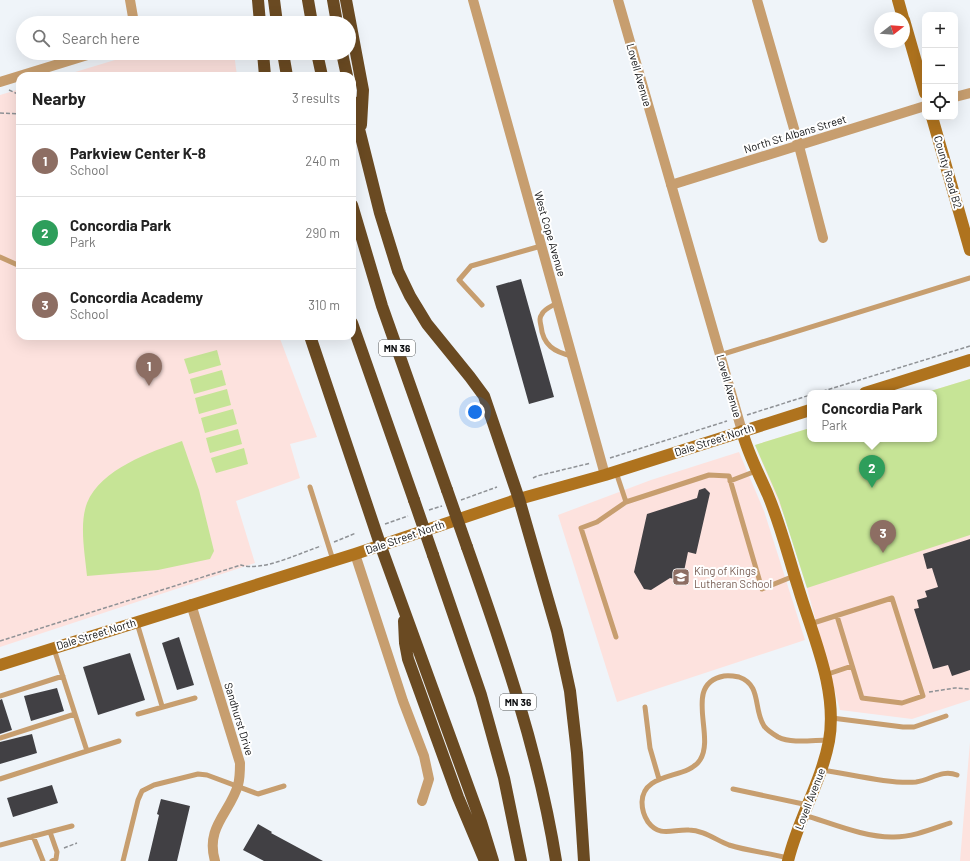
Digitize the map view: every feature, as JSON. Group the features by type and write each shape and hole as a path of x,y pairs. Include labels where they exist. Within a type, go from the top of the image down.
{"highway":[{"path":"258,0 259,16"},
{"path":"274,0 277,16"},
{"path":"308,0 311,16"},
{"path":"333,0 336,16"},
{"path":"346,0 349,16"},
{"path":"356,53 363,90 360,134"},
{"path":"264,60 265,72"},
{"path":"284,60 286,72"},
{"path":"319,60 321,72"},
{"path":"344,60 346,72"},
{"path":"356,118 380,213 398,271 410,296 427,324 470,376 484,396 519,499 557,631 570,691 578,760 584,861"},
{"name":"MN 36","path":"356,218 382,306 501,646 525,725 546,810 556,861"},
{"name":"MN 36","path":"356,334 433,555 487,716 504,778 521,861"},
{"path":"311,340 380,544 481,822 493,861"},
{"path":"404,612 404,643 408,659 458,797 485,861"}],"main road":[{"path":"898,0 902,12"},
{"path":"910,40 922,84"},
{"name":"County Road B2","path":"933,120 970,250"},
{"path":"875,390 970,360"},
{"name":"Dale Street North","path":"0,665 191,604 355,554 380,544 519,499 610,473 807,411"},
{"name":"Lovell Avenue","path":"742,431 746,448 774,512 828,687 830,718 829,740 822,770 789,859"}],"street":[{"path":"130,0 133,16"},
{"name":"West Cope Avenue","path":"473,0 572,356 610,473"},
{"name":"Lovell Avenue","path":"618,0 742,431"},
{"path":"757,0 799,146 823,238"},
{"path":"32,72 71,60"},
{"path":"0,82 16,77"},
{"path":"958,96 970,93"},
{"name":"North St Albans Street","path":"671,185 922,107"},
{"path":"355,554 403,701 424,756 429,779 422,801"},
{"name":"Sandhurst Drive","path":"191,604 238,753 240,775 238,786 219,820 214,834 213,845 215,861"}],"lane":[{"path":"482,305 459,280 471,266 541,246"},
{"path":"0,257 16,264"},
{"path":"720,355 970,278"},
{"path":"557,303 542,312 540,318 542,333 549,347 559,353 572,356"},
{"path":"730,481 756,471"},
{"path":"610,473 626,502"},
{"path":"616,637 581,528 597,522 626,502 709,475 729,476 762,589 794,576"},
{"path":"310,487 333,560"},
{"path":"809,624 892,598 922,696 902,703 862,698 837,616"},
{"path":"137,622 162,706"},
{"path":"54,648 87,751"},
{"path":"824,676 852,666"},
{"path":"0,696 63,676"},
{"path":"789,859 731,845 700,832 690,830 668,833 658,830 649,823 644,815 642,801 646,790 659,779 689,769 695,766 700,760 706,746 702,695 707,686 714,679 724,676 734,676 745,679 753,686 757,697 760,716 764,726 770,732 786,740 829,740"},
{"path":"138,714 162,706 195,698"},
{"path":"645,707 650,748 659,779"},
{"path":"0,738 75,714"},
{"path":"830,718 903,727 914,726 946,716"},
{"path":"0,779 119,740"},
{"path":"822,770 903,782 918,782 950,772 957,774"},
{"path":"123,861 138,800 142,792 154,785 198,774 207,775 258,794 284,786"},
{"path":"733,788 806,810 874,836 894,838 912,835 950,823"},
{"path":"0,845 72,826"},
{"path":"50,832 57,852 56,859 52,861"},
{"path":"33,836 44,861"}],"path":[{"path":"9,90 16,93"},
{"path":"0,112 16,114"},
{"path":"827,390 970,346"},
{"path":"744,416 807,396"},
{"path":"610,458 727,421"},
{"path":"533,478 593,462"},
{"path":"0,641 241,565 249,568 261,566 328,544 356,533"},
{"path":"929,692 955,688 970,689"},
{"path":"61,848 77,843"}],"shaded area":[{"path":"115,60 235,60 236,72 75,72"},
{"path":"16,90 16,340 281,340 317,437 290,444 300,478 236,501 255,563 0,647 0,95"},
{"path":"970,379 970,700 912,719 840,710 807,588 785,518 755,445 807,429 807,442 937,442 937,390 934,390"},
{"name":"King of Kings Lutheran School","path":"739,452 764,511 805,640 617,702 558,515 651,480"},
{"path":"970,742 970,861 960,861"}],"green space":[{"path":"217,350 221,365 189,374 184,359"},
{"path":"222,370 226,385 194,394 190,379"},
{"path":"970,379 970,535 807,588 779,500 755,445 807,429 807,442 937,442 937,390 934,390"},
{"path":"227,389 231,405 199,414 195,398"},
{"path":"233,409 237,424 205,433 201,418"},
{"path":"238,429 242,444 210,453 206,438"},
{"path":"182,441 199,490 214,551 210,559 158,570 87,576 83,539 83,520 87,503 94,491 115,471 128,463 142,456"},
{"path":"244,448 248,464 216,473 211,458"}],"building":[{"path":"521,279 554,397 529,404 496,286"},
{"path":"705,488 710,493 696,554 688,552 682,581 670,578 651,590 644,589 634,572 647,514 697,498 699,490"},
{"path":"970,539 970,670 952,676 948,665 933,669 914,609 919,608 917,600 927,597 925,591 938,587 932,568 927,569 923,554"},
{"path":"179,637 194,685 177,690 162,643"},
{"path":"130,653 145,700 98,715 83,667"},
{"path":"57,688 64,711 31,721 24,696"},
{"path":"2,699 12,730 0,734 0,700"},
{"path":"32,734 37,753 0,764 0,742"},
{"path":"52,785 58,803 13,817 7,798"},
{"path":"161,799 190,806 177,861 148,861 159,815 157,814"},
{"path":"258,824 272,832 271,833 323,861 264,861 243,850"}],"place":[{"name":"Parkview Center K-8","path":"149,386"},
{"name":"Concordia Park","path":"872,488"},
{"name":"Concordia Academy","path":"883,553"},
{"name":"King of Kings Lutheran School","path":"681,577"}]}
